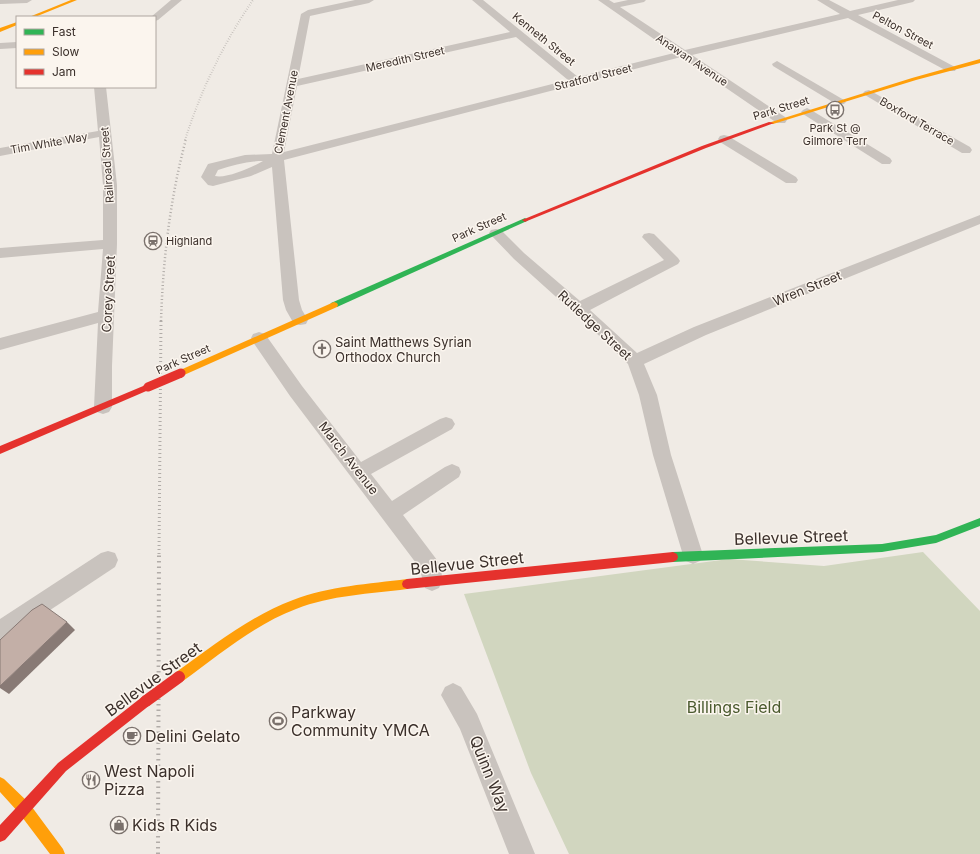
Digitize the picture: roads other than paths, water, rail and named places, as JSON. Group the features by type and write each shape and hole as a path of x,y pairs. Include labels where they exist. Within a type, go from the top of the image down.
{"street":[{"path":"0,2 27,0"},
{"path":"34,16 75,0"},
{"path":"156,17 177,0"},
{"name":"Clement Avenue","path":"300,320 294,310 291,300 277,158 306,14 369,0"},
{"name":"Kenneth Street","path":"477,0 576,81"},
{"name":"Anawan Avenue","path":"603,0 781,120"},
{"path":"613,6 641,0"},
{"name":"Pelton Street","path":"822,0 951,69"},
{"name":"Stratford Street","path":"277,158 682,54 910,0"},
{"path":"0,30 16,23"},
{"name":"Meredith Street","path":"292,84 518,33"},
{"path":"0,46 16,45"},
{"name":"Park Street","path":"0,450 181,373 559,205 724,139 806,112 979,62"},
{"path":"777,64 840,102"},
{"name":"Railroad Street","path":"100,88 110,185 110,244"},
{"name":"Boxford Terrace","path":"869,93 966,150"},
{"path":"806,112 886,161"},
{"name":"Tim White Way","path":"0,152 97,134"},
{"path":"724,139 791,180"},
{"name":"Wren Street","path":"635,361 700,331 980,219"},
{"name":"Rutledge Street","path":"496,233 519,256 611,337 635,361 648,396 662,455 693,555"},
{"path":"578,309 673,261 649,237"},
{"name":"Corey Street","path":"0,253 110,244 102,381 103,407"},
{"path":"0,344 107,315"},
{"name":"March Avenue","path":"259,338 296,391 426,560 430,567 432,581"},
{"path":"359,472 446,424"},
{"path":"390,513 452,472"},
{"name":"Bellevue Street","path":"0,835 62,768 146,701 263,619 296,604 345,592 432,581 693,555 882,548 936,539 980,522"},
{"path":"0,631 108,560"},
{"name":"Quinn Way","path":"453,695 469,722 522,854"},
{"path":"0,782 24,808 58,854"}],"railway":[{"path":"185,140 198,103 214,68 232,33 253,0"},
{"path":"161,321 168,229 180,162 186,139"},
{"path":"159,554 161,320"},
{"path":"158,854 159,553"}],"place":[{"name":"Park St @ Gilmore Terr","path":"835,110"},
{"name":"Highland","path":"153,241"},
{"name":"Saint Matthews Syrian Orthodox Church","path":"322,349"},
{"name":"Parkway Community YMCA","path":"278,721"},
{"name":"Delini Gelato","path":"132,736"},
{"name":"West Napoli Pizza","path":"91,780"},
{"name":"Kids R Kids","path":"119,825"}],"park label":[{"name":"Billings Field","path":"734,707"}]}
